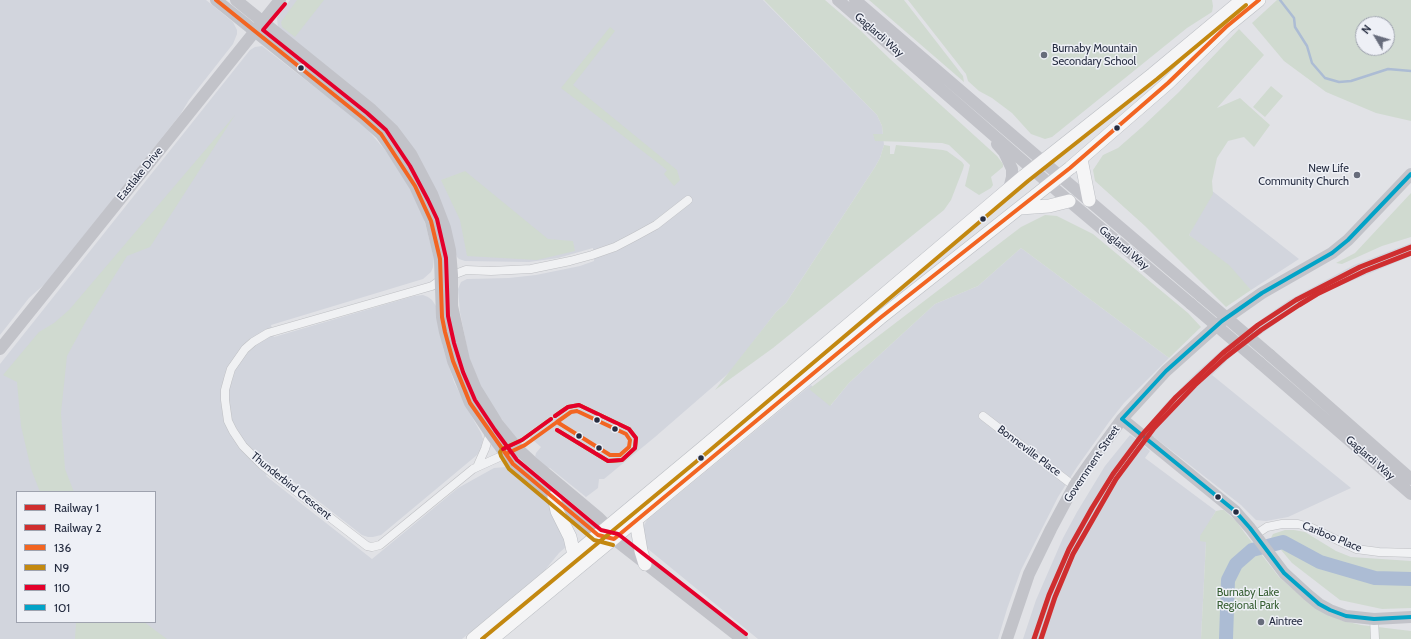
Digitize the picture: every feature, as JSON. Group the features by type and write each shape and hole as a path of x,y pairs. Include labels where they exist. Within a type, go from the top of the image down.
{"main road":[{"path":"473,639 1038,165 1153,74 1252,1"},
{"path":"492,639 880,318 1081,159 1168,83 1223,23"},
{"path":"1081,159 1089,200"},
{"path":"1020,208 1049,206 1069,201"},
{"path":"554,497 557,511 570,537 574,555"},
{"path":"636,521 645,564"}],"street":[{"path":"216,0 363,118 381,134 392,148 415,186 431,221 440,259 447,277 459,340 468,374 484,404 518,449 598,517 603,531"},
{"path":"236,0 356,96 386,123 401,140 421,173 441,213 450,250 442,317 452,361 470,403 513,464 554,497 614,539 742,639"},
{"name":"Eastlake Drive","path":"0,349 280,0"},
{"name":"Gaglardi Way","path":"838,0 973,116 1038,165"},
{"name":"Gaglardi Way","path":"855,0 1054,180 1069,201 1191,304 1265,359 1411,479"},
{"path":"973,116 982,130 1004,152 1012,169 1012,178 1009,189"},
{"name":"Government Street","path":"1007,639 1029,574 1050,529 1074,486 1122,419 1166,370 1222,321 1262,293 1332,252 1342,244 1411,174"},
{"name":"Gaglardi Way","path":"1054,180 1089,200 1201,296 1265,359 1411,494"},
{"path":"447,277 466,270 491,271 531,269 592,255 615,247 656,225 688,200"},
{"name":"Thunderbird Crescent","path":"447,277 432,286 263,336 245,349 237,358 231,369 226,390 226,411 228,421 238,439 255,459 362,543 372,547 380,545 448,488 477,467 506,454"},
{"name":"Bonneville Place","path":"983,416 1074,486"},
{"path":"1122,419 1240,515 1284,573 1308,595 1330,610 1346,616 1374,619 1411,617"},
{"path":"477,467 490,433"},
{"path":"506,454 518,449"},
{"name":"Cariboo Place","path":"1256,535 1267,527 1282,524 1298,524 1312,528 1356,549 1411,554"},
{"path":"1374,619 1375,639"}],"shaded area":[{"path":"0,0 206,0 233,22 237,30 237,34 233,44 189,100 180,115 46,283 29,298 0,335"},
{"path":"290,0 763,0 877,115 882,126 884,145 880,158 875,167 786,303 776,312 731,371 604,479 599,479 598,488 586,497 550,468 544,467 535,457 536,453 541,447 527,435 517,439 487,400 469,358 460,312 458,289 461,282 467,279 509,278 536,275 580,266 594,261 593,248 558,258 529,262 465,261 459,259 420,161 278,28 277,18"},
{"path":"262,46 367,129 390,156 407,181 421,211 434,259 431,272 423,279 271,325 274,337 414,296 423,295 428,297 436,306 443,348 454,382 483,439 482,448 477,455 381,535 373,537 362,535 272,465 266,476 372,559 458,488 494,468 506,467 513,470 515,476 534,491 538,491 550,504 568,545 559,553 545,570 462,639 0,639 0,364 250,50 255,47"},
{"path":"1211,190 1299,259 1251,290 1189,235"},
{"path":"1411,243 1411,256 1325,292 1290,313 1234,354 1212,375 1351,488 1288,517 1266,521 1256,520 1241,505 1154,437 1143,445 1150,451 1145,458 1216,511 1211,519 1206,542 1201,639 1023,639 1036,600 1063,538 1105,466 1130,435 1136,439 1166,403 1197,372 1225,347 1289,300 1354,265"},
{"path":"1021,248 1169,358 1124,403 1077,467 1058,497 1021,570 998,639 758,639 648,549 646,546 643,527 647,520 811,385 831,405 849,383 935,304 978,286"}],"green space":[{"path":"297,0 324,0 295,37 282,27 281,22"},
{"path":"764,0 825,0 861,31 997,156 1003,164 1003,167 991,177 993,185 991,188 979,195 965,186 970,165 949,145 942,143 875,141 873,134 883,134 882,126 877,115"},
{"path":"869,0 904,0 963,76 964,82"},
{"name":"Burnaby Mountain Secondary School","path":"908,0 1212,0 1213,6 1212,12 1187,28 1052,137 1045,139 1031,134 1012,113 992,98 979,91 968,81 966,74"},
{"path":"1277,0 1411,0 1411,121 1376,113 1326,92 1284,61 1252,23"},
{"path":"610,27 615,31 573,85 677,170 680,180 674,186 664,174 667,170 561,88"},
{"path":"1239,29 1264,55 1217,108 1240,98 1270,125 1254,147 1244,137 1228,141 1217,158 1212,181 1213,194 1189,235 1229,265 1251,290 1226,307 1145,226 1095,181 1093,170 1103,155 1118,148 1142,127 1179,92"},
{"path":"1271,86 1283,96 1265,117 1253,107"},
{"path":"235,115 150,247 127,256 86,321 67,356 61,413 65,469 74,491 40,491 31,469 21,426 17,382 3,375 39,332 54,323 69,310"},
{"path":"884,145 890,146 890,154 894,154 896,145 943,150 947,151 962,162 964,165 963,169 951,200 944,210 773,348 715,390 776,312 786,303 875,167 880,158"},
{"path":"465,171 548,239 573,241 575,251 537,260 467,256 460,220 441,180"},
{"path":"1411,193 1411,237 1382,246 1342,264 1336,263 1355,253"},
{"path":"1045,215 1057,216 1093,234 1188,313 1201,327 1169,358 1021,248 978,286 935,304 849,383 830,406 809,389 1021,227"},
{"name":"Burnaby Lake Regional Park","path":"1224,510 1237,522 1279,577 1311,605 1340,620 1361,625 1411,631 1411,639 1201,639 1206,542 1200,541 1200,536 1216,511"},
{"path":"1285,530 1305,532 1336,551 1351,557 1411,561 1411,608 1382,609 1340,600 1292,563 1271,538 1273,534"},
{"path":"76,623 145,623 167,639 75,639"}],"waterway":[{"path":"1280,0 1294,18 1295,27 1307,46 1312,63 1325,78 1339,82 1351,81 1388,69 1411,71"},
{"path":"1226,639 1228,580 1236,564 1252,550 1283,542 1320,562 1375,578 1411,579"}],"rail line":[{"name":"1","path":"1034,639 1049,595 1069,549 1092,508 1113,474 1142,435 1176,397 1223,353 1258,325 1296,300 1360,267 1411,247"},
{"name":"2","path":"1041,639 1055,597 1073,554 1116,479 1154,428 1195,385 1226,357 1261,330 1299,305 1317,294 1365,271 1411,253"}],"transit line":[{"name":"136","path":"216,0 381,134 415,186 431,221 440,259 442,317 445,332 453,361 470,403 513,464 598,535 614,539 880,318 1070,168 1168,83 1226,27 1259,0"},
{"name":"110","path":"285,4 263,30 367,113 386,130 410,166 428,200 437,219 446,258 448,316 454,343 463,372 475,400 495,430 517,460 601,530 618,534 746,634"},
{"name":"N9","path":"482,639 709,451 1028,181 1157,79 1246,5"},
{"name":"101","path":"1122,419 1166,371 1222,321 1262,293 1332,253 1348,240 1411,174"},
{"name":"N9","path":"555,416 568,407 579,405 629,429 636,438 635,448 622,460 608,461 557,430"},
{"name":"110","path":"555,416 568,407 579,405 629,429 636,438 635,448 622,460 608,461 557,430"},
{"name":"136","path":"577,411 626,434 630,440 629,447 620,455 610,455 557,422 571,412 577,411"},
{"name":"N9","path":"551,419 522,440 502,449 500,452 501,456 509,469 594,540 613,545"},
{"name":"110","path":"503,449 522,440 551,419"},
{"name":"101","path":"1122,419 1235,511 1250,528 1284,573 1319,604 1346,616 1374,619 1411,617"},
{"name":"136","path":"506,454 525,445 557,422"}],"place":[{"name":"Burnaby Mountain Secondary School","path":"1044,55"},
{"name":"New Life Community Church","path":"1357,175"},
{"name":"Aintree","path":"1261,622"}]}
